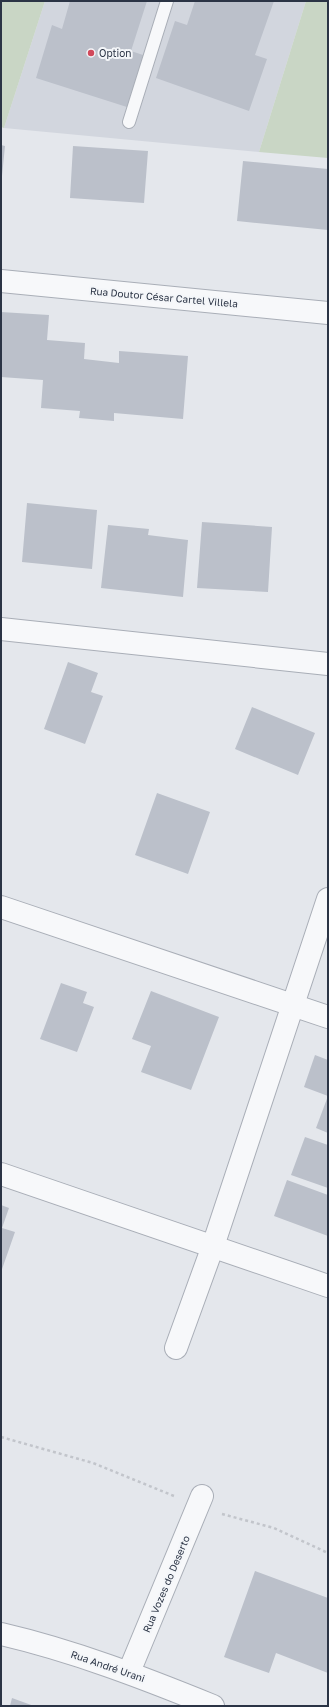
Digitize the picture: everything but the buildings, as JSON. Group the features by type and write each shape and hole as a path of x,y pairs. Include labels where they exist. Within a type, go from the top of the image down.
{"street":[{"name":"Rua Doutor César Cartel Villela","path":"1,281 328,313"},
{"path":"1,629 328,664"},
{"path":"176,1348 213,1246 292,1005 325,920 328,899"},
{"path":"1,907 328,1017"},
{"path":"1,1174 328,1286"},
{"name":"Rua Vozes do Deserto","path":"129,1672 200,1501"},
{"name":"Rua André Urani","path":"1,1634 39,1643 129,1672 213,1706"}],"lane":[{"path":"129,122 167,1"}],"path":[{"path":"1,1437 93,1463 274,1528 328,1553"}],"shaded area":[{"path":"45,1 306,1 259,152 4,128"}],"green space":[{"path":"1,1 45,1 4,128 1,127"},
{"path":"306,1 328,1 328,158 259,152"}],"place":[{"name":"Option","path":"91,53"}]}
